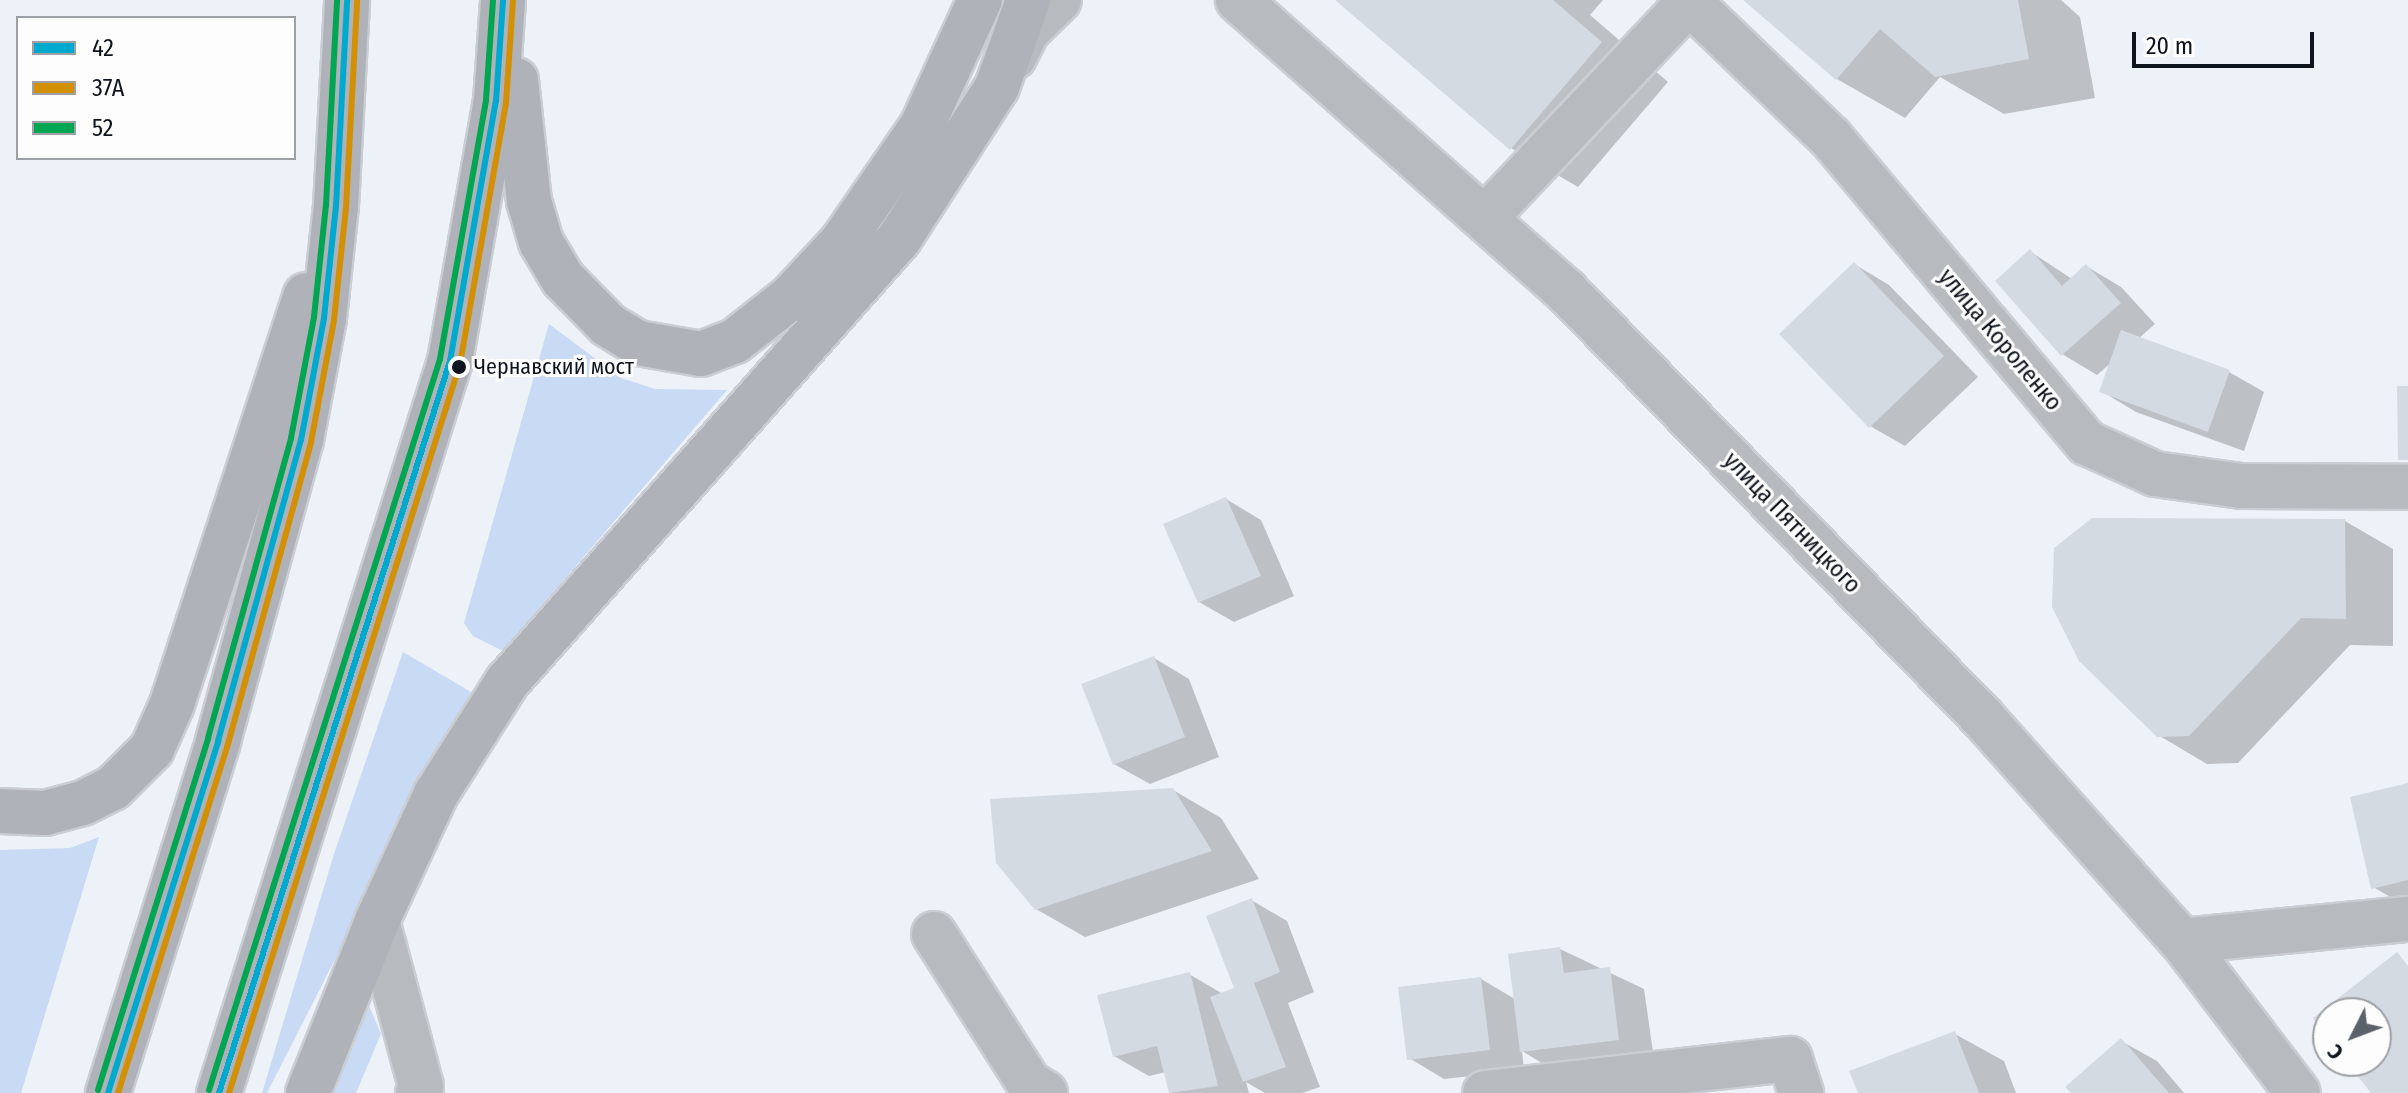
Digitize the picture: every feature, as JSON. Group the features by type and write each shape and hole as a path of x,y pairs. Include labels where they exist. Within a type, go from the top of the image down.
{"main road":[{"path":"219,1093 450,361 496,101 503,0"},
{"path":"509,0 529,201 541,242 563,279 608,325 638,343 701,354 735,341 791,297 842,242 922,126 980,0"},
{"path":"308,1093 377,921 436,794 507,682 899,239 997,87 1028,0"},
{"path":"108,1093 218,741 297,455 324,318 336,206 347,16"},
{"path":"0,811 45,813 83,803 113,788 152,749 172,704 336,206"}],"street":[{"path":"997,87 1028,30 1059,0"},
{"name":"улица Пятницкого","path":"1238,0 1565,290 1983,718 2182,941 2298,1093"},
{"path":"1485,218 1688,1"},
{"name":"улица Короленко","path":"1688,1 1830,137 2087,443 2155,474 2212,482 2408,487"},
{"path":"2182,941 2408,919"},
{"path":"377,921 421,1086 418,1093"},
{"path":"934,934 1029,1083 1045,1093"},
{"path":"1485,1093 1796,1076"}],"shaded area":[{"path":"549,324 621,378 655,389 727,390 503,651 473,636 464,623"},
{"path":"403,652 471,692 267,1093 262,1093 334,854"},
{"path":"99,837 21,1093 0,1093 0,850 70,848"},
{"path":"367,1001 381,1034 356,1093 330,1093"}],"building":[{"path":"1335,0 1553,0 1602,42 1510,150"},
{"path":"1743,0 2018,0 2029,59 1935,77 1880,29 1836,80"},
{"path":"2030,249 2062,286 2086,264 2121,303 2061,356 1995,281"},
{"path":"1854,262 1944,356 1869,428 1779,334"},
{"path":"2121,330 2230,370 2208,432 2099,392"},
{"path":"2397,386 2408,386 2408,460 2398,460"},
{"path":"1226,497 1261,576 1198,603 1163,524"},
{"path":"2092,518 2345,519 2346,619 2301,618 2189,736 2157,737 2079,661 2052,607 2054,548"},
{"path":"1154,656 1185,737 1113,765 1081,684"},
{"path":"2408,783 2408,880 2371,889 2350,797"},
{"path":"1173,788 1212,851 1035,910 996,863 990,799"},
{"path":"1252,898 1280,972 1254,983 1286,1067 1243,1082 1210,997 1234,988 1206,916"},
{"path":"1560,947 1564,973 1610,967 1619,1040 1520,1052 1508,954"},
{"path":"2397,952 2408,966 2408,1093 2371,1093 2358,1077 2392,1077 2392,997 2340,997"},
{"path":"1190,972 1218,1086 1169,1093 1157,1046 1113,1057 1097,995"},
{"path":"1481,977 1490,1050 1407,1060 1398,987"},
{"path":"1955,1031 1979,1093 1858,1093 1849,1071"},
{"path":"2121,1038 2169,1093 2071,1093 2065,1087"}],"transit line":[{"name":"52","path":"98,1090 208,738 291,438 314,317 326,205 337,0"},
{"name":"42","path":"108,1093 218,741 301,440 324,318 336,206 347,0"},
{"name":"52","path":"209,1090 440,359 486,100 493,0"},
{"name":"42","path":"219,1093 450,361 496,101 503,0"},
{"name":"37А","path":"118,1093 228,744 311,442 334,320 346,207 357,1"},
{"name":"37А","path":"229,1093 460,364 506,103 513,1"}],"place":[{"name":"Чернавский мост","path":"459,367"}]}
